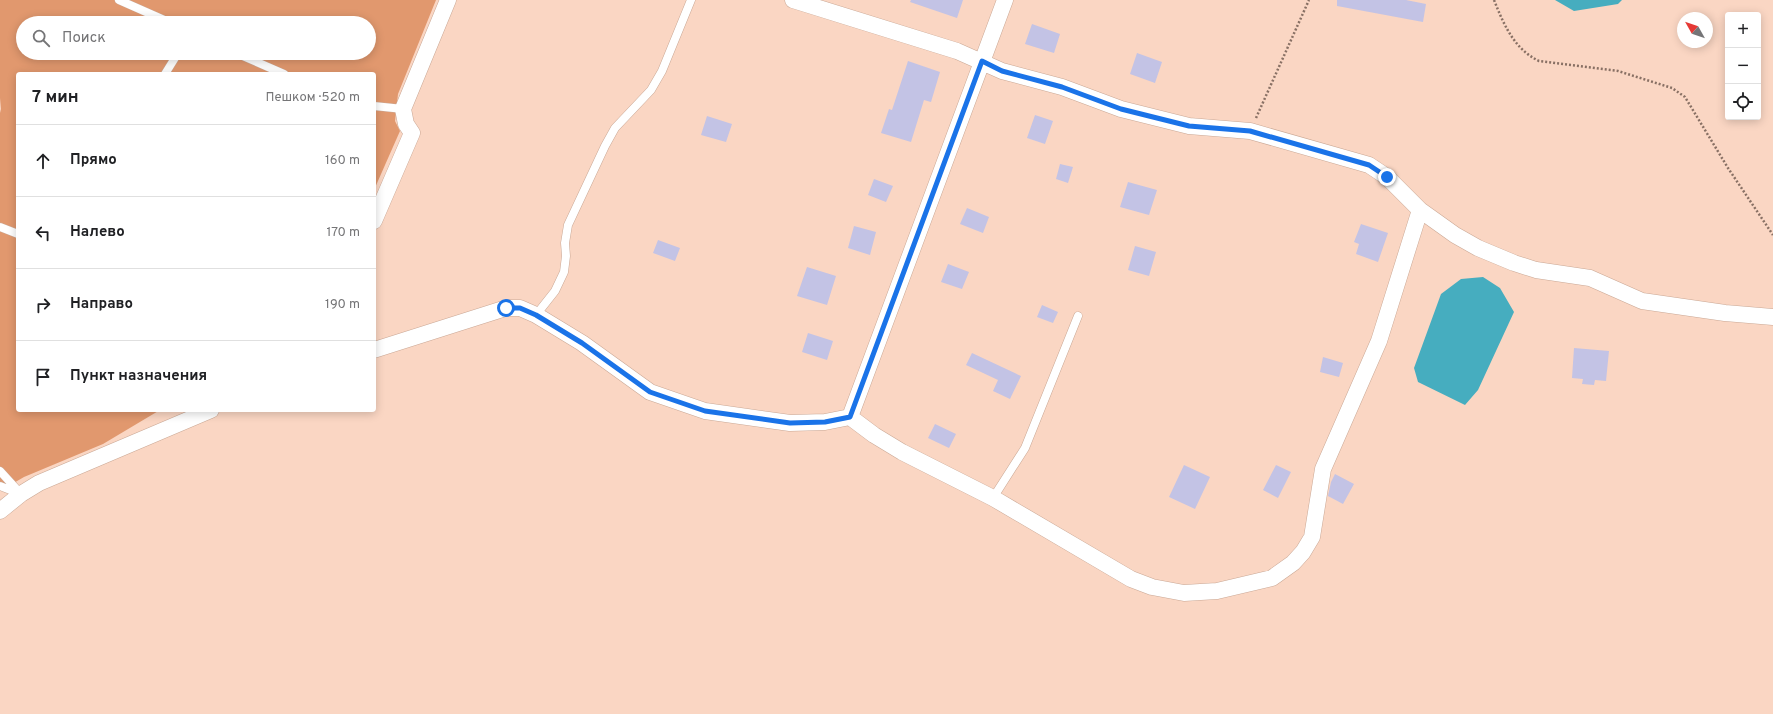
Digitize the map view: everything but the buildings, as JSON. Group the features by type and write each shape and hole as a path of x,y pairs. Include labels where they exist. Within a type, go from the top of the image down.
{"street":[{"path":"376,216 412,133 406,124 403,110 446,0"},
{"path":"794,0 957,51 1002,71 1062,87 1121,109 1189,126 1250,131 1369,165 1387,177 1420,210 1455,235 1478,248 1529,268 1590,278 1642,301 1725,313 1773,317"},
{"path":"850,417 1005,0"},
{"path":"376,349 506,308 520,308 536,315 582,343 650,392 705,411 741,417 790,423 825,422 850,417 874,435 902,452 993,498 1131,579 1152,587 1184,592 1217,591 1272,578 1293,563 1303,552 1312,538 1323,468 1379,341 1420,210"},
{"path":"0,511 21,494 38,483 206,412"}],"lane":[{"path":"119,0 154,16"},
{"path":"536,315 555,291 564,272 566,256 565,243 568,225 605,146 615,128 651,90 662,71 691,0"},
{"path":"165,72 173,60"},
{"path":"252,60 279,72"},
{"path":"376,106 403,110"},
{"path":"0,227 16,233"},
{"path":"993,498 1025,448 1078,316"},
{"path":"0,471 21,494"},
{"path":"0,486 21,494"}],"path":[{"path":"1250,131 1309,0"},
{"path":"1494,0 1506,30 1528,56 1539,61 1618,71 1672,88 1685,97 1728,168 1773,235"}],"shaded area":[{"path":"0,0 436,0 398,94 395,121 400,131 376,185 376,72 16,72 16,412 157,412 103,444 24,477 0,491"}],"water":[{"path":"1555,0 1622,0 1618,4 1574,11"},
{"path":"1483,277 1500,288 1514,312 1478,390 1465,405 1418,382 1414,368 1441,294 1461,279"}],"route":[{"path":"506,308 520,308 536,315 582,343 650,392 705,411 790,423 825,422 850,417 982,61 1002,71 1062,87 1121,109 1189,126 1250,131 1369,165 1387,177"}]}
